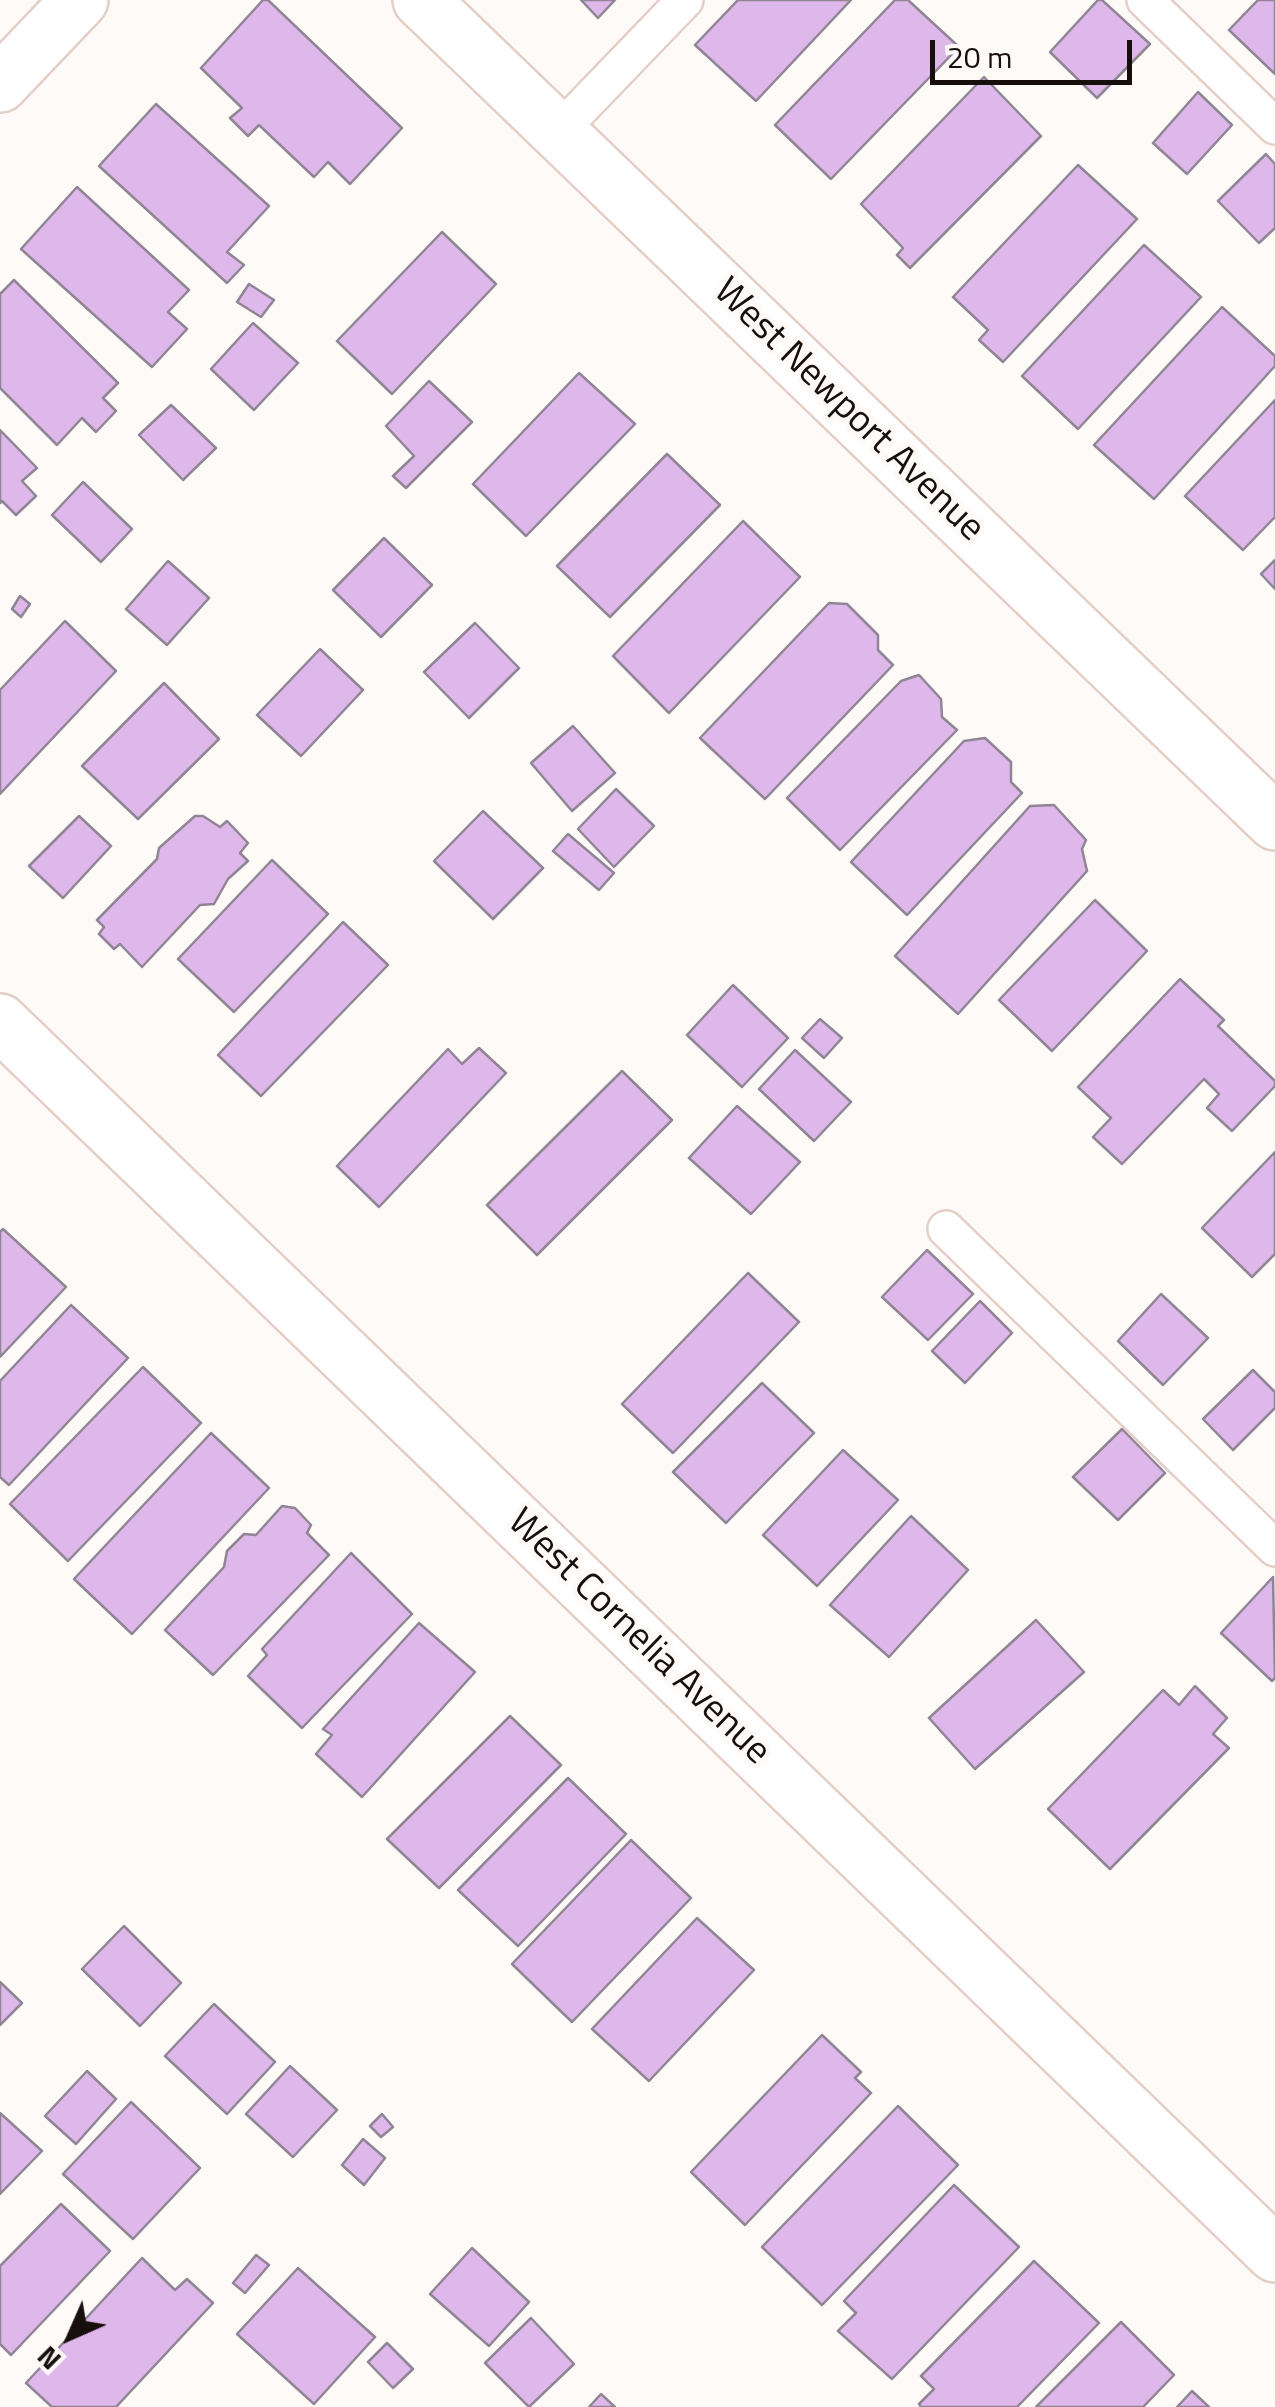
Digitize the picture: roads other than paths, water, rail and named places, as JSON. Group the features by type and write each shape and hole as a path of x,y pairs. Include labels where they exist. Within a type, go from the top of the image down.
{"street":[{"path":"0,84 80,0"},
{"name":"West Newport Avenue","path":"421,0 1275,822"},
{"name":"West Cornelia Avenue","path":"0,1022 1275,2254"}],"lane":[{"path":"558,132 685,0"},
{"path":"1145,0 1275,126"},
{"path":"946,1229 1275,1548"}]}
